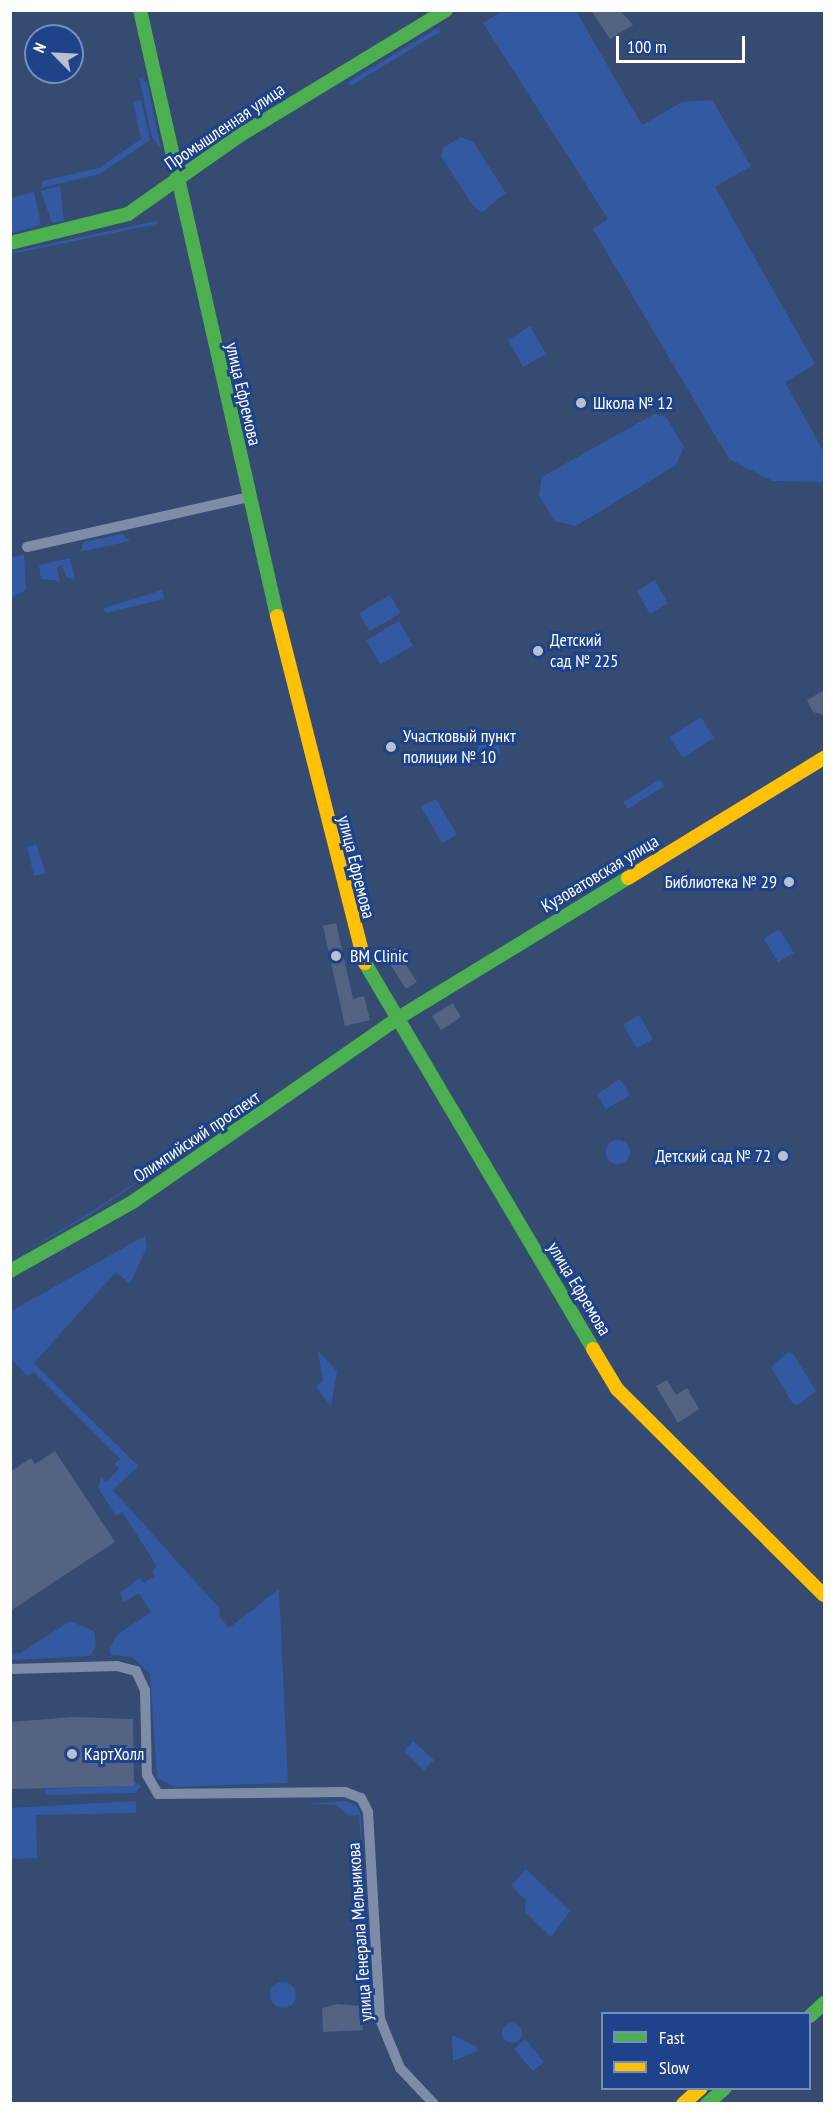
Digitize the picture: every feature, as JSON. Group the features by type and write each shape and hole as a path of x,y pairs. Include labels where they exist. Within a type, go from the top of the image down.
{"street":[{"name":"улица Ефремова","path":"140,10 176,181 248,497 356,940 395,1020 617,1389 825,1594"},
{"name":"Промышленная улица","path":"10,243 128,214 239,136 446,10"},
{"path":"27,547 248,497"},
{"name":"Кузоватовская улица","path":"395,1020 825,758"},
{"name":"Олимпийский проспект","path":"10,1271 134,1201 395,1020"},
{"name":"улица Генерала Мельникова","path":"10,1669 117,1666 136,1671 145,1690 147,1775 158,1794 345,1792 361,1798 368,1812 380,2019 400,2068 434,2103"},
{"path":"811,2015 825,2003"},
{"path":"683,2103 699,2090"},
{"path":"707,2103 723,2090"}],"shaded area":[{"path":"502,11 576,11 642,125 682,102 712,100 751,166 715,187 815,364 785,382 824,452 824,482 773,481 729,459 593,229 608,219 483,23"},
{"path":"439,27 441,31 350,86 348,82"},
{"path":"139,77 147,82 161,149 152,137"},
{"path":"141,100 150,140 100,174 41,188 43,181 99,168 141,139 133,102"},
{"path":"461,137 473,142 506,193 482,212 474,207 441,156 444,147"},
{"path":"60,186 64,221 52,223 41,191"},
{"path":"34,192 41,225 11,233 11,198"},
{"path":"156,221 157,224 11,254 11,252"},
{"path":"530,326 546,354 523,367 508,340"},
{"path":"654,414 666,417 684,447 676,465 576,526 554,521 539,495 542,477"},
{"path":"122,534 130,541 80,552 84,542"},
{"path":"24,555 26,590 11,598 11,557"},
{"path":"70,558 75,580 66,577 62,565 57,567 60,581 41,579 39,565"},
{"path":"655,580 668,603 650,614 637,591"},
{"path":"162,590 164,599 105,613 104,608"},
{"path":"390,595 401,613 370,631 359,613"},
{"path":"399,621 413,646 380,664 366,640"},
{"path":"701,717 714,738 683,758 669,737"},
{"path":"489,739 497,742 500,750 497,758 489,761 481,758 478,750 481,742"},
{"path":"660,779 664,786 628,809 623,802"},
{"path":"436,799 457,835 442,843 421,807"},
{"path":"36,844 46,873 34,876 27,847"},
{"path":"779,929 794,953 778,962 764,939"},
{"path":"639,1015 653,1039 637,1048 623,1025"},
{"path":"620,1079 630,1095 606,1109 597,1094"},
{"path":"618,1140 623,1141 629,1147 629,1157 623,1163 618,1164 613,1163 607,1157 606,1152 607,1147 613,1141"},
{"path":"172,1159 87,1217 11,1259 83,1217"},
{"path":"145,1236 147,1247 130,1284 116,1272 34,1363 138,1466 113,1490 220,1609 219,1616 229,1628 279,1589 288,1783 174,1787 157,1778 150,1674 132,1657 110,1655 110,1648 117,1635 151,1612 139,1593 124,1602 120,1593 140,1578 144,1583 155,1576 152,1571 157,1566 122,1512 116,1516 98,1488 101,1477 106,1482 119,1469 115,1464 120,1459 34,1372 27,1376 11,1359 11,1311"},
{"path":"318,1351 337,1371 331,1406 316,1387 323,1381"},
{"path":"788,1352 794,1355 816,1391 798,1405 793,1404 771,1367"},
{"path":"70,1621 94,1631 96,1646 90,1656 11,1660 11,1654 21,1653"},
{"path":"413,1741 434,1760 424,1770 404,1751"},
{"path":"134,1782 141,1786 136,1793 46,1795 45,1789 134,1786"},
{"path":"136,1801 136,1813 36,1815 37,1858 11,1859 11,1808"},
{"path":"345,1801 356,1805 361,1815 365,1887 359,1815 349,1816 336,1805 305,1804"},
{"path":"526,1869 570,1911 551,1937 525,1912 526,1901 511,1885"},
{"path":"283,1982 292,1986 296,1995 292,2004 283,2008 274,2004 270,1995 274,1986"},
{"path":"512,2023 519,2026 522,2033 519,2040 512,2043 505,2040 502,2033 505,2026"},
{"path":"452,2035 476,2046 477,2051 453,2061"},
{"path":"525,2039 544,2062 533,2071 514,2049"}],"building":[{"path":"591,10 620,10 633,25 610,39"},
{"path":"825,690 825,715 813,712 807,700"},
{"name":"BM Clinic","path":"336,923 353,999 364,996 370,1020 345,1026 323,926"},
{"path":"395,948 417,982 406,989 384,955"},
{"path":"453,1003 461,1017 441,1030 432,1016"},
{"path":"667,1380 676,1395 687,1388 699,1409 678,1423 656,1386"},
{"path":"55,1451 115,1542 10,1611 10,1472 31,1458 35,1464"},
{"name":"КартХолл","path":"73,1717 133,1719 134,1786 10,1789 10,1722"},
{"path":"337,2004 361,2006 363,2030 323,2032 322,2008"}],"traffic: fast":[{"path":"140,10 277,616"},
{"path":"10,243 128,214 239,136 446,10"},
{"path":"10,1271 134,1201 395,1020 628,878"},
{"path":"365,963 593,1349"},
{"path":"811,2015 824,2003"},
{"path":"707,2104 723,2090"}],"traffic: slow":[{"path":"277,616 365,963"},
{"path":"628,878 824,758"},
{"path":"593,1349 617,1389 824,1595"},
{"path":"683,2104 699,2090"}],"place":[{"name":"Школа № 12","path":"581,403"},
{"name":"Детский сад № 225","path":"538,651"},
{"name":"Участковый пункт полиции № 10","path":"391,747"},
{"name":"Библиотека № 29","path":"789,882"},
{"name":"BM Clinic","path":"336,956"},
{"name":"Детский сад № 72","path":"783,1156"},
{"name":"КартХолл","path":"72,1754"}]}
